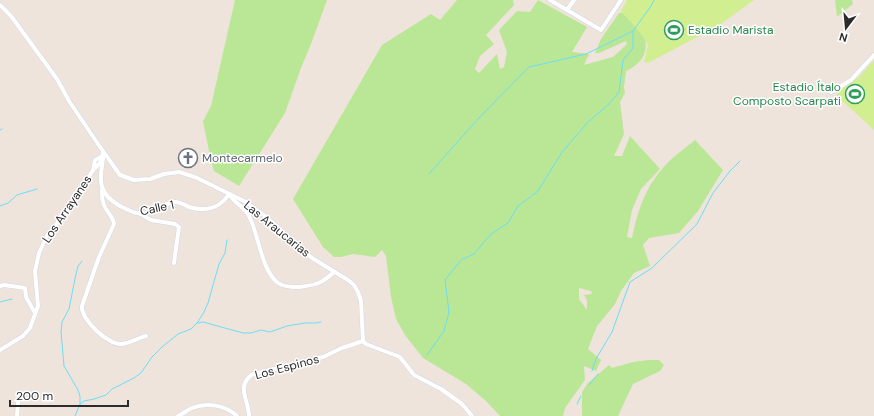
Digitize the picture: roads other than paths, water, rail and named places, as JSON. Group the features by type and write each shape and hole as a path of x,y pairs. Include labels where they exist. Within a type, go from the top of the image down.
{"street":[{"path":"550,0 601,30 621,0"},
{"path":"567,10 574,0"},
{"name":"Las Araucarias","path":"1,6 11,16 57,79 69,101 117,171 125,177 134,180 150,179 164,174 179,172 195,177 246,202 265,216 312,258 354,285 361,301 363,341"},
{"path":"831,92 851,80 874,55"},
{"path":"104,152 100,181 102,199 114,224 99,257 82,306 82,313 98,333 114,344 122,344 146,336"},
{"name":"Los Arrayanes","path":"0,350 23,336 30,328 38,306 35,271 39,253 47,236 66,212 93,170 100,163 104,152"},
{"name":"Calle 1","path":"102,190 112,202 131,212 139,214 175,202 199,209 213,208 219,206 229,194"},
{"path":"229,194 232,199 248,214 255,230 265,264 278,283 284,286 294,287 314,285 325,280 334,272"},
{"path":"139,214 151,220 175,224 179,227 174,263"},
{"path":"0,286 4,285 25,288 26,297 36,314"},
{"path":"363,341 371,347 400,357 414,375 441,389 462,404 471,415"},
{"name":"Los Espinos","path":"249,416 244,386 248,378 253,374 323,357 342,348 363,341"},
{"path":"17,416 19,394"},
{"path":"178,416 197,407 214,405 228,410 237,416"}],"waterway":[{"path":"427,355 444,331 449,312 445,280 461,260 474,254 491,234 508,223 518,206 538,191 562,152 589,121 608,105 619,92 623,60 633,48 633,31 654,0"},
{"path":"429,174 478,119 529,67 586,54 633,31"},
{"path":"592,371 596,359 612,332 630,282 652,268 697,224 713,193 740,161"},
{"path":"0,206 8,203 17,195 37,189"},
{"path":"75,416 80,404 84,401 106,395 112,389 134,378 141,373 152,357 162,347 178,334 191,329 197,323 208,303 219,264 225,253 227,240"},
{"path":"80,404 78,390 64,366 61,332 62,322 69,309 78,266 82,261"},
{"path":"0,302 12,299"},
{"path":"198,323 203,322 243,333 251,333 261,330 270,332 287,326 321,322"},
{"path":"589,385 598,374"},
{"path":"577,404 581,396"}],"place":[{"name":"Estadio Marista","path":"674,30"},
{"name":"Estadio Ítalo Composto Scarpati","path":"855,94"},
{"name":"Montecarmelo","path":"188,158"}]}
